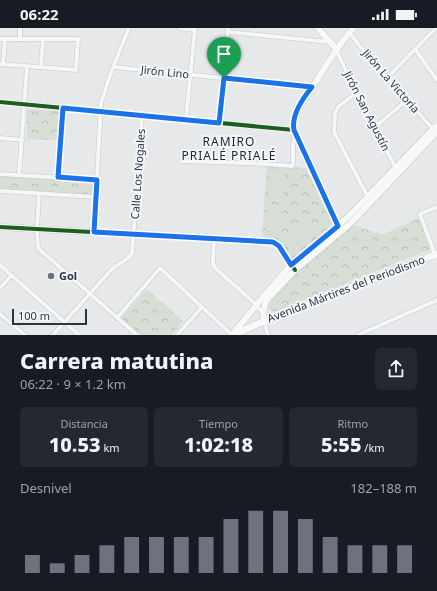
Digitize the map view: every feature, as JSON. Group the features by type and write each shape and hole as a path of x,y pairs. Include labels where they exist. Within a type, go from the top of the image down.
{"main road":[{"name":"Avenida Mártires del Periodismo","path":"233,335 263,317 436,257"}],"street":[{"path":"20,28 20,39"},
{"path":"94,232 101,103 113,67 129,28"},
{"path":"179,28 195,29 186,119"},
{"path":"318,28 336,49"},
{"path":"387,78 436,28"},
{"path":"219,123 228,30 330,42"},
{"path":"181,161 292,166 295,133 294,121 297,113 307,94 336,49 351,30"},
{"name":"Jirón La Victoria","path":"351,30 387,78 436,129"},
{"path":"3,39 20,39 78,39 76,70 2,64 3,39"},
{"path":"41,68 43,39"},
{"name":"Jirón San Agustín","path":"336,49 356,93 398,170"},
{"path":"415,49 437,80"},
{"path":"19,175 27,66"},
{"name":"Jirón Lino","path":"113,67 312,87"},
{"path":"356,93 339,106 335,113 334,132 368,197"},
{"path":"374,127 407,100"},
{"path":"0,102 186,119 295,133"},
{"path":"58,177 63,108"},
{"name":"Calle Los Nogales","path":"53,335 113,268 131,256 134,234 142,115"},
{"path":"339,228 351,223 436,129"},
{"path":"295,133 339,228"},
{"path":"0,138 22,140"},
{"path":"263,317 266,301 293,267 339,228 368,197 398,170"},
{"path":"0,174 97,180"},
{"path":"0,191 96,197"},
{"path":"39,194 37,243 40,250 136,335"},
{"path":"436,257 420,214 437,207"},
{"path":"0,228 37,228 273,242 279,246 293,267"},
{"path":"214,238 213,264 215,268 256,305 263,317 268,335"},
{"path":"0,265 79,335"},
{"name":"Avenida Mártires del Periodismo","path":"233,335 256,305 293,267"},
{"path":"117,318 160,268 233,335"},
{"path":"0,288 12,276"},
{"path":"358,335 437,300"},
{"path":"177,335 202,307"},
{"path":"0,314 25,335"}],"green space":[{"path":"29,109 57,111 59,113 57,140 27,139 27,112"},
{"path":"267,164 306,168 333,225 291,261 281,243 274,239 262,237"},
{"path":"270,172 285,173 283,200 268,199"},
{"path":"0,175 90,181 94,183 95,189 90,195 0,189"},
{"path":"268,204 283,205 281,232 266,231"},
{"path":"419,218 431,249 274,312 268,308 267,303 293,275 352,224 382,235"},
{"path":"304,226 310,228 313,232 312,235 297,248 291,248 288,243 289,238"},
{"path":"147,289 183,321 172,335 142,335 121,318"}],"cycle path":[{"path":"0,102 294,130"},
{"path":"0,227 273,242 279,246 295,270"}],"place":[{"name":"Gol","path":"51,276"}],"district":[{"name":"RAMIRO PRIALÉ PRIALÉ","path":"229,149"}],"route":[{"path":"224,78 312,87 297,113 293,126 338,226 291,265 279,246 273,242 94,232 97,180 58,177 63,108 219,123 224,78"}]}
